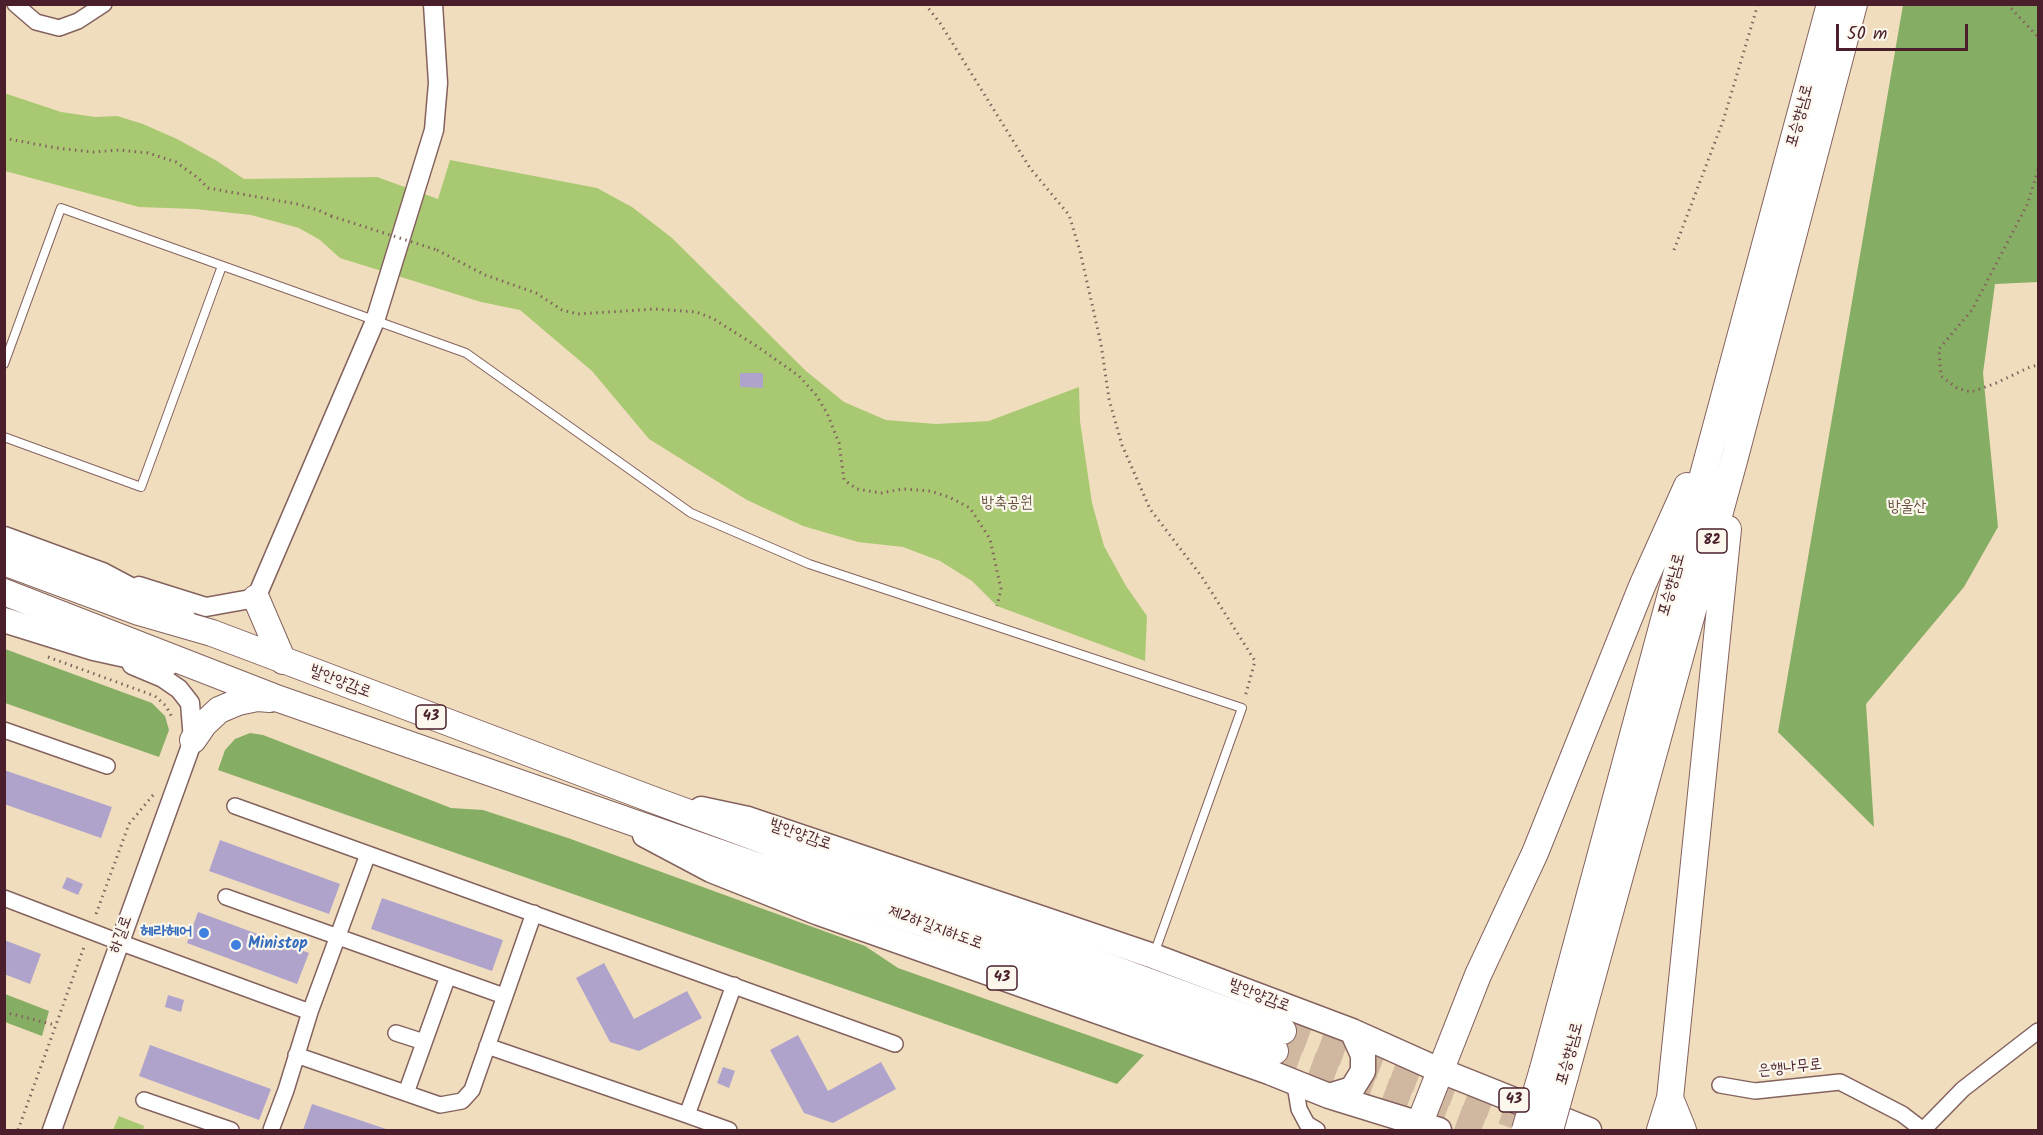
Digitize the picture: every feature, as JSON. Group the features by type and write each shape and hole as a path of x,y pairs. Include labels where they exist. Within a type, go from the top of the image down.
{"highway":[{"name":"포승향남로","path":"1550,1131 1554,1073 1719,414 1830,4"},
{"name":"포승향남로","path":"1525,1131 1554,1073 1736,457 1854,4"},
{"path":"1425,1128 1439,1070 1478,975 1535,853 1642,586 1719,414"},
{"path":"1660,1131 1670,1098 1736,457"},
{"name":"발안양감로","path":"4,562 139,612 212,633 282,662 651,799"},
{"name":"발안양감로","path":"4,592 279,699 595,808"},
{"path":"256,598 282,662"},
{"path":"193,740 204,723 219,710 238,702 257,698 279,699"},
{"name":"제2하길지하도로","path":"595,808 1279,1041 651,799"},
{"path":"1670,1098 1683,1131"}],"main road":[{"name":"43","path":"4,539 102,575 212,633"},
{"name":"43","path":"4,621 94,648 212,674"},
{"name":"발안양감로","path":"651,799 748,819 1153,956 1352,1031 1439,1070 1589,1131"},
{"name":"발안양감로","path":"595,808 711,870 808,909 1329,1096 1425,1128"},
{"path":"1329,1096 1352,1089 1363,1071 1363,1055 1352,1031"}],"street":[{"path":"15,4 36,22 59,28 78,21 104,4"},
{"path":"102,575 206,607 256,598 375,321 434,130 438,83 433,4"},
{"path":"4,621 144,669 163,678 179,689 190,703 193,740"},
{"path":"4,730 107,766"},
{"name":"하길로","path":"52,1131 193,740"},
{"path":"235,806 896,1044"},
{"path":"271,1131 310,1012 368,854"},
{"path":"226,897 504,996"},
{"path":"4,898 310,1012"},
{"path":"296,1055 440,1105 462,1101 472,1090 534,913"},
{"path":"406,1093 448,976"},
{"path":"687,1115 734,985"},
{"path":"1923,1130 1963,1089 2038,1030"},
{"path":"396,1033 424,1042"},
{"path":"487,1046 729,1131"},
{"name":"은행나무로","path":"1720,1085 1755,1091 1840,1082 1902,1114 1923,1130"},
{"path":"1299,1084 1296,1091 1299,1109 1307,1124 1317,1131"},
{"path":"144,1100 231,1131"}],"lane":[{"path":"4,364 61,208 466,353 691,513 809,564 1242,708 1153,956"},
{"path":"4,437 141,487 222,266"}],"path":[{"path":"925,4 940,23 1030,168 1069,215 1080,251 1101,344 1109,399 1122,445 1150,509 1202,577 1255,661 1242,708"},
{"path":"1674,250 1722,121 1758,4"},
{"path":"2007,4 2038,38"},
{"path":"4,138 93,152 120,150 148,153 176,162 208,188 297,204 437,250 485,275 536,293 562,310 578,314 655,309 696,312 712,318 799,376 816,395 839,443 844,480 857,489 881,493 903,489 930,491 949,497 970,508 990,539 1000,582 997,606"},
{"path":"2038,170 2028,203 1972,310 1939,349 1941,376 1957,388 1971,392 2038,365"},
{"path":"38,653 155,696 166,706 173,719"},
{"path":"96,914 129,824 155,792"},
{"path":"18,1131 84,947"},
{"path":"4,1012 55,1025"}],"green space":[{"name":"방울산","path":"1903,5 2038,5 2038,282 1995,284 1983,373 1998,527 1964,587 1866,704 1874,827 1778,732"},
{"name":"방축공원","path":"4,93 61,112 95,117 117,116 143,124 177,139 244,179 377,177 438,199 450,160 597,188 632,207 672,238 806,371 844,402 886,420 936,424 989,421 1079,387 1080,421 1092,503 1104,546 1126,586 1147,616 1145,661 997,606 972,581 940,561 903,547 858,542 803,526 747,500 649,439 592,371 520,310 481,302 340,258 320,240 299,228 251,215 195,209 139,207 5,171"},
{"path":"5,649 152,703 165,716 169,730 159,757 5,703"},
{"path":"250,733 263,735 451,808 483,810 568,838 865,946 898,968 1144,1055 1117,1084 218,770 225,750 235,739"},
{"path":"5,994 49,1011 42,1036 5,1022"},
{"path":"119,1116 144,1126 143,1130 113,1130"}],"building":[{"path":"740,373 763,373 763,388 740,387"},
{"path":"4,770 112,807 101,838 4,804"},
{"path":"220,840 340,884 329,914 209,871"},
{"path":"67,877 83,884 78,895 62,888"},
{"path":"382,898 503,940 492,971 371,929"},
{"path":"198,912 309,953 297,984 187,943"},
{"path":"4,940 41,954 30,984 4,974"},
{"path":"604,963 634,1019 687,991 702,1018 639,1051 610,1042 576,978"},
{"path":"168,995 184,1000 181,1012 165,1007"},
{"path":"798,1035 828,1091 881,1062 896,1089 833,1123 804,1113 770,1050"},
{"path":"150,1045 271,1089 259,1120 139,1076"},
{"path":"723,1067 735,1071 729,1088 717,1083"},
{"path":"312,1104 389,1130 303,1130"}],"tunnel":[{"path":"1283,1031 1549,1128"},
{"path":"1275,1051 1494,1130"}],"place":[{"name":"헤라헤어","path":"204,933"},
{"name":"Ministop","path":"236,945"}]}
